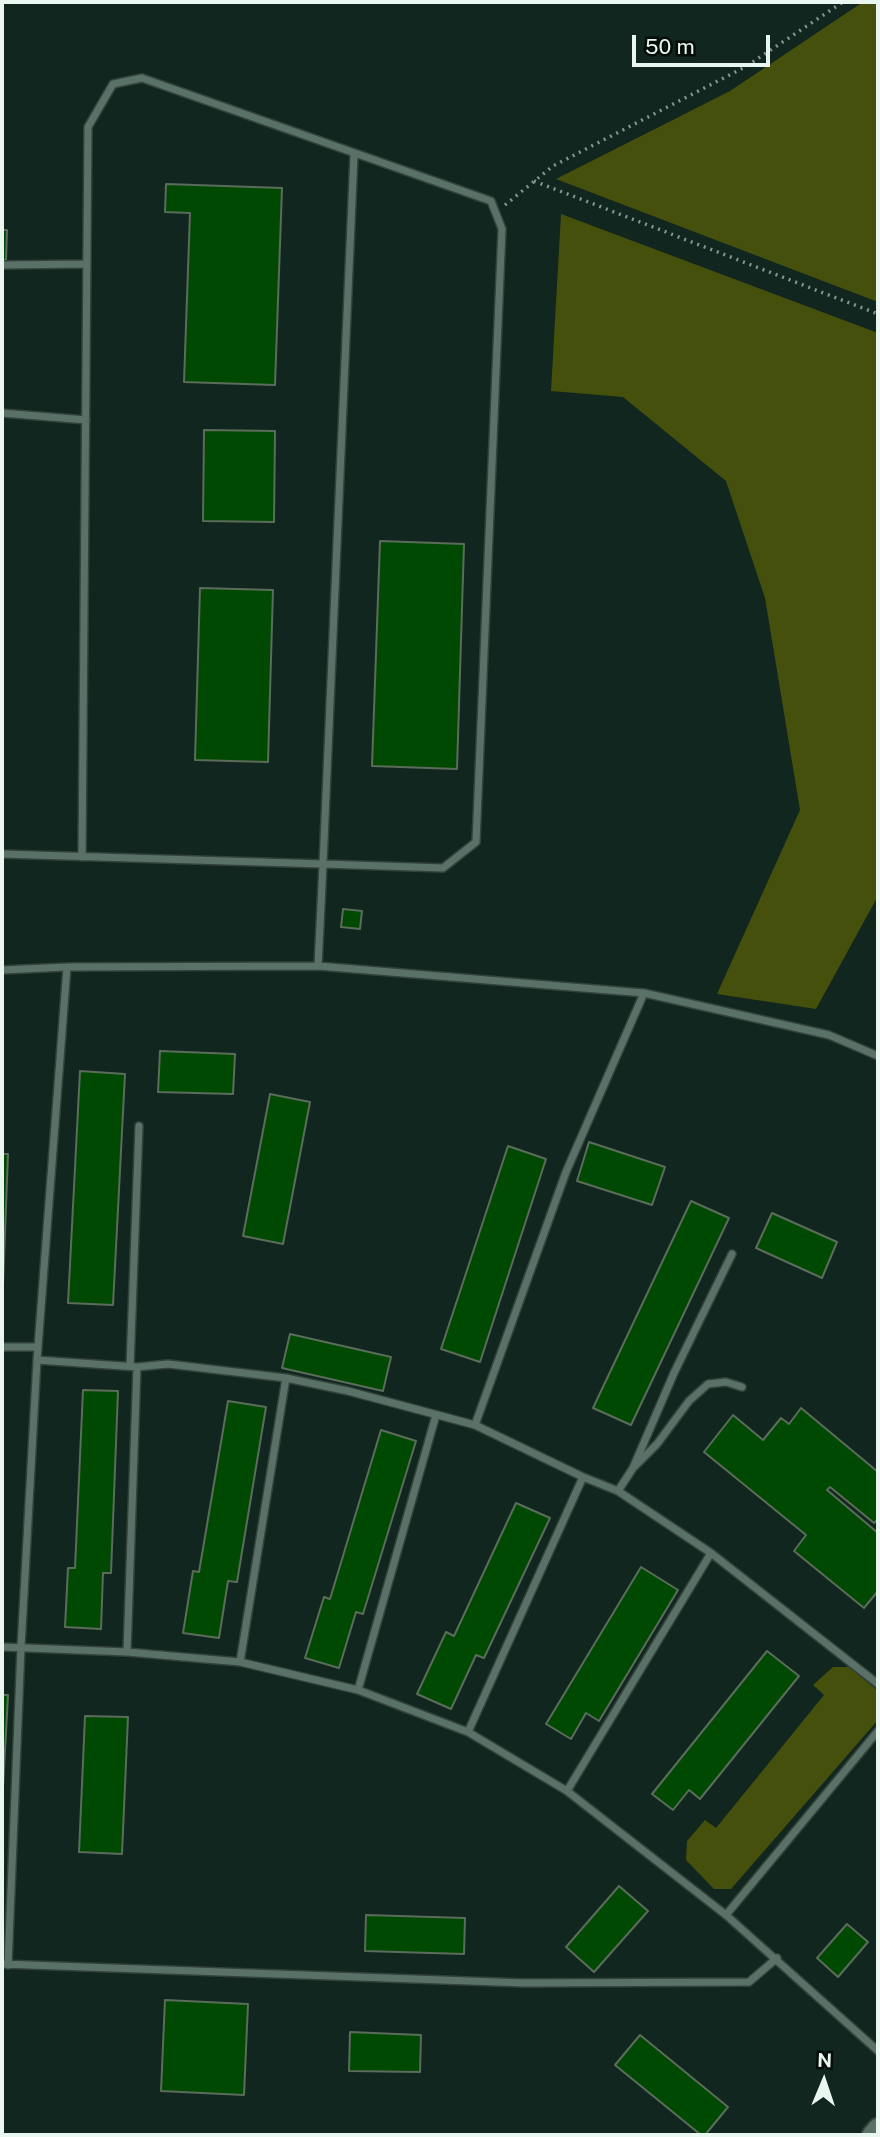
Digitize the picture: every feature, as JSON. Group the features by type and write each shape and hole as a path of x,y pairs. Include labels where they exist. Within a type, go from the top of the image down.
{"street":[{"path":"872,2135 878,2128"}],"lane":[{"path":"2,854 82,857 443,868 476,842 502,229 491,201 142,79 113,84 88,127 82,857"},
{"path":"318,966 354,155"},
{"path":"2,265 87,264"},
{"path":"2,413 86,420"},
{"path":"2,970 66,967 318,966 644,993 829,1035 878,1056"},
{"path":"66,967 37,1360 5,1964 524,1983 749,1982 777,1958"},
{"path":"475,1425 566,1171 644,993"},
{"path":"127,1652 139,1126"},
{"path":"618,1491 632,1468 668,1385 732,1254"},
{"path":"2,1347 38,1347"},
{"path":"37,1360 133,1366 168,1364 286,1378 348,1391 475,1425 618,1491 711,1553 878,1684"},
{"path":"240,1662 286,1378"},
{"path":"632,1468 657,1444 689,1401 708,1384 726,1382 742,1387"},
{"path":"358,1690 436,1415"},
{"path":"468,1732 583,1477"},
{"path":"567,1791 711,1553"},
{"path":"2,1647 127,1652 240,1662 358,1690 468,1732 567,1791 726,1915 878,2050"},
{"path":"726,1915 878,1731"}],"path":[{"path":"496,213 553,166 745,67 843,2"},
{"path":"534,181 878,313"}],"green space":[{"path":"863,2 878,2 878,302 556,179 730,91"},
{"path":"561,214 878,333 878,896 816,1009 717,994 800,810 765,598 726,481 623,397 551,391"},
{"path":"833,1667 849,1667 878,1691 878,1720 731,1889 714,1889 686,1860 687,1841 705,1820 716,1828 824,1695 813,1685"}],"building":[{"path":"166,184 282,188 275,385 184,382 190,213 165,212"},
{"path":"2,230 7,230 6,260 2,260"},
{"path":"204,430 275,431 274,522 203,521"},
{"path":"380,541 464,544 457,769 372,766"},
{"path":"200,588 273,590 268,762 195,760"},
{"path":"343,909 362,911 360,929 341,927"},
{"path":"160,1051 235,1054 233,1094 158,1092"},
{"path":"80,1071 125,1074 113,1305 68,1303"},
{"path":"270,1094 310,1102 283,1244 243,1236"},
{"path":"589,1142 665,1167 652,1205 577,1181"},
{"path":"508,1146 546,1159 480,1362 441,1349"},
{"path":"2,1154 8,1154 3,1285 2,1284"},
{"path":"691,1201 729,1218 631,1425 593,1408"},
{"path":"772,1213 837,1242 822,1278 756,1248"},
{"path":"290,1334 391,1357 383,1391 282,1368"},
{"path":"83,1390 118,1391 111,1573 103,1573 101,1629 65,1627 68,1568 75,1568"},
{"path":"228,1401 266,1407 237,1582 228,1581 219,1638 183,1633 193,1571 199,1572"},
{"path":"801,1408 878,1472 878,1519 874,1523 830,1487 827,1490 878,1533 878,1591 864,1608 794,1551 806,1535 704,1452 733,1415 763,1440 781,1418 789,1424"},
{"path":"381,1430 416,1441 363,1614 356,1612 339,1668 305,1658 324,1597 330,1599"},
{"path":"516,1503 550,1518 484,1658 476,1655 451,1709 417,1694 446,1632 454,1636"},
{"path":"641,1567 678,1590 599,1721 586,1713 571,1739 546,1724"},
{"path":"767,1651 799,1676 700,1799 689,1790 673,1810 652,1794"},
{"path":"2,1695 8,1695 2,1806"},
{"path":"85,1716 128,1717 122,1854 79,1852"},
{"path":"619,1886 648,1911 594,1972 566,1947"},
{"path":"366,1915 465,1918 464,1954 365,1951"},
{"path":"847,1924 868,1942 838,1977 817,1958"},
{"path":"165,2000 248,2004 244,2095 161,2091"},
{"path":"350,2032 421,2035 420,2072 349,2071"},
{"path":"640,2035 728,2107 705,2135 701,2135 615,2065"}]}
